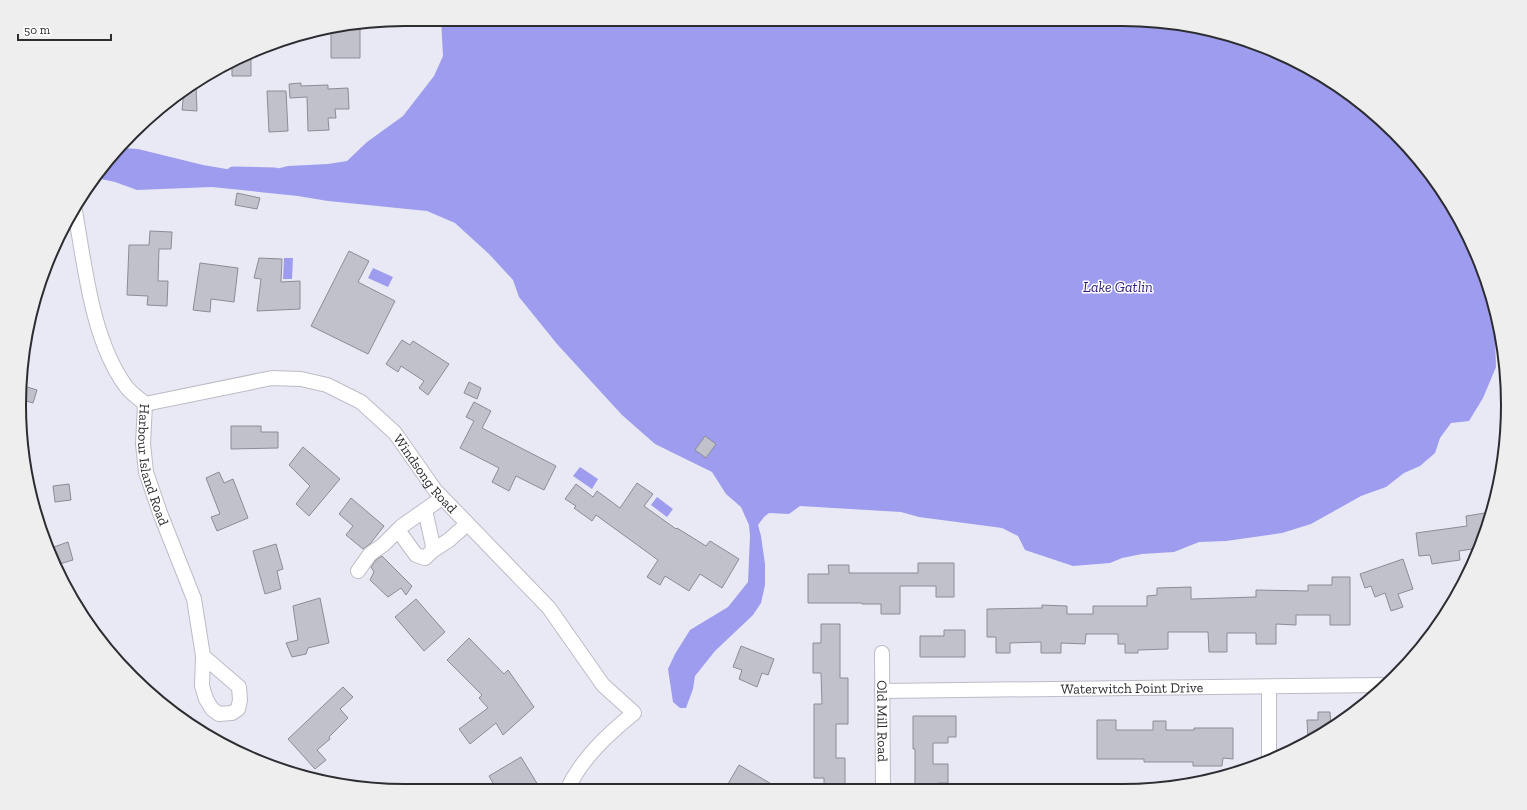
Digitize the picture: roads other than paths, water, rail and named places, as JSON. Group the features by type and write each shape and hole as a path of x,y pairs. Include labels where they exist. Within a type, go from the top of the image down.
{"street":[{"name":"Harbour Island Road","path":"76,217 96,320 115,369 126,387 146,404 143,444 146,472 160,513 194,599 203,656"},
{"name":"Windsong Road","path":"146,404 272,378 301,379 326,385 362,402 395,433 442,498 549,608 603,684 634,713 610,733 583,764 571,784"},
{"path":"358,572 370,554 383,545 398,530 442,498"},
{"path":"425,510 433,546 432,551"},
{"path":"398,530 416,555 425,558 467,524"},
{"name":"Old Mill Road","path":"882,653 882,784"},
{"name":"Waterwitch Point Drive","path":"882,690 1377,685"},
{"path":"1268,755 1269,687"}],"water":[{"name":"Lake Gatlin","path":"441,26 1122,26 1171,29 1196,33 1244,46 1290,65 1333,90 1353,104 1390,137 1423,174 1437,194 1462,237 1481,283 1494,331 1496,367 1483,398 1469,421 1451,423 1440,438 1435,453 1420,466 1404,473 1386,487 1361,496 1311,524 1282,533 1226,541 1199,542 1174,552 1142,554 1122,558 1110,563 1073,566 1025,550 1018,536 1002,528 919,517 901,512 800,506 789,514 769,513 758,525 765,564 765,585 761,603 753,615 715,651 695,676 693,689 686,708 680,708 673,702 668,669 675,654 690,630 728,607 748,582 749,525 741,507 726,494 712,472 655,444 622,415 557,344 519,297 513,280 489,254 455,223 427,211 212,187 137,190 115,182 101,179 126,148 138,149 203,165 256,174 288,166 328,164 347,161 367,142 403,116 434,76 443,56"},
{"path":"284,258 293,258 292,279 283,279"},
{"path":"373,268 393,277 388,287 368,278"},
{"path":"580,467 598,479 592,489 573,476"},
{"path":"657,497 673,509 667,517 651,505"}],"waterway":[{"path":"233,173 275,174"}]}
